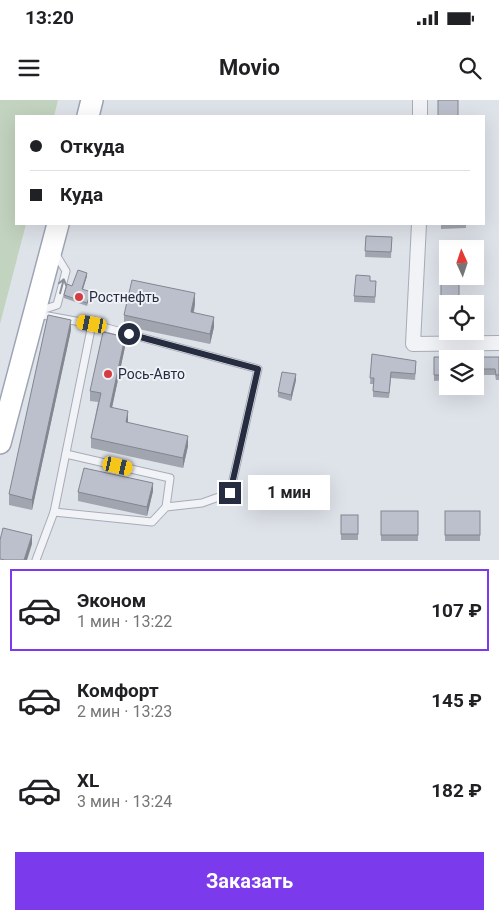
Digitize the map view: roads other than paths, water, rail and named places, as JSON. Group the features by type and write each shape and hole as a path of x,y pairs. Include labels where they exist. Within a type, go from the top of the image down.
{"main road":[{"path":"88,115 92,100"},
{"path":"0,443 58,225"}],"street":[{"path":"420,100 420,115"},
{"path":"419,225 413,344 499,342"}],"lane":[{"path":"34,313 92,324 258,369 230,493 202,503 166,507"},
{"path":"36,560 54,512 92,324"},
{"path":"54,512 152,522 166,507 170,478 66,454"}],"place":[{"name":"Ростнефть","path":"79,297"},
{"name":"Рось-Авто","path":"108,374"}]}
